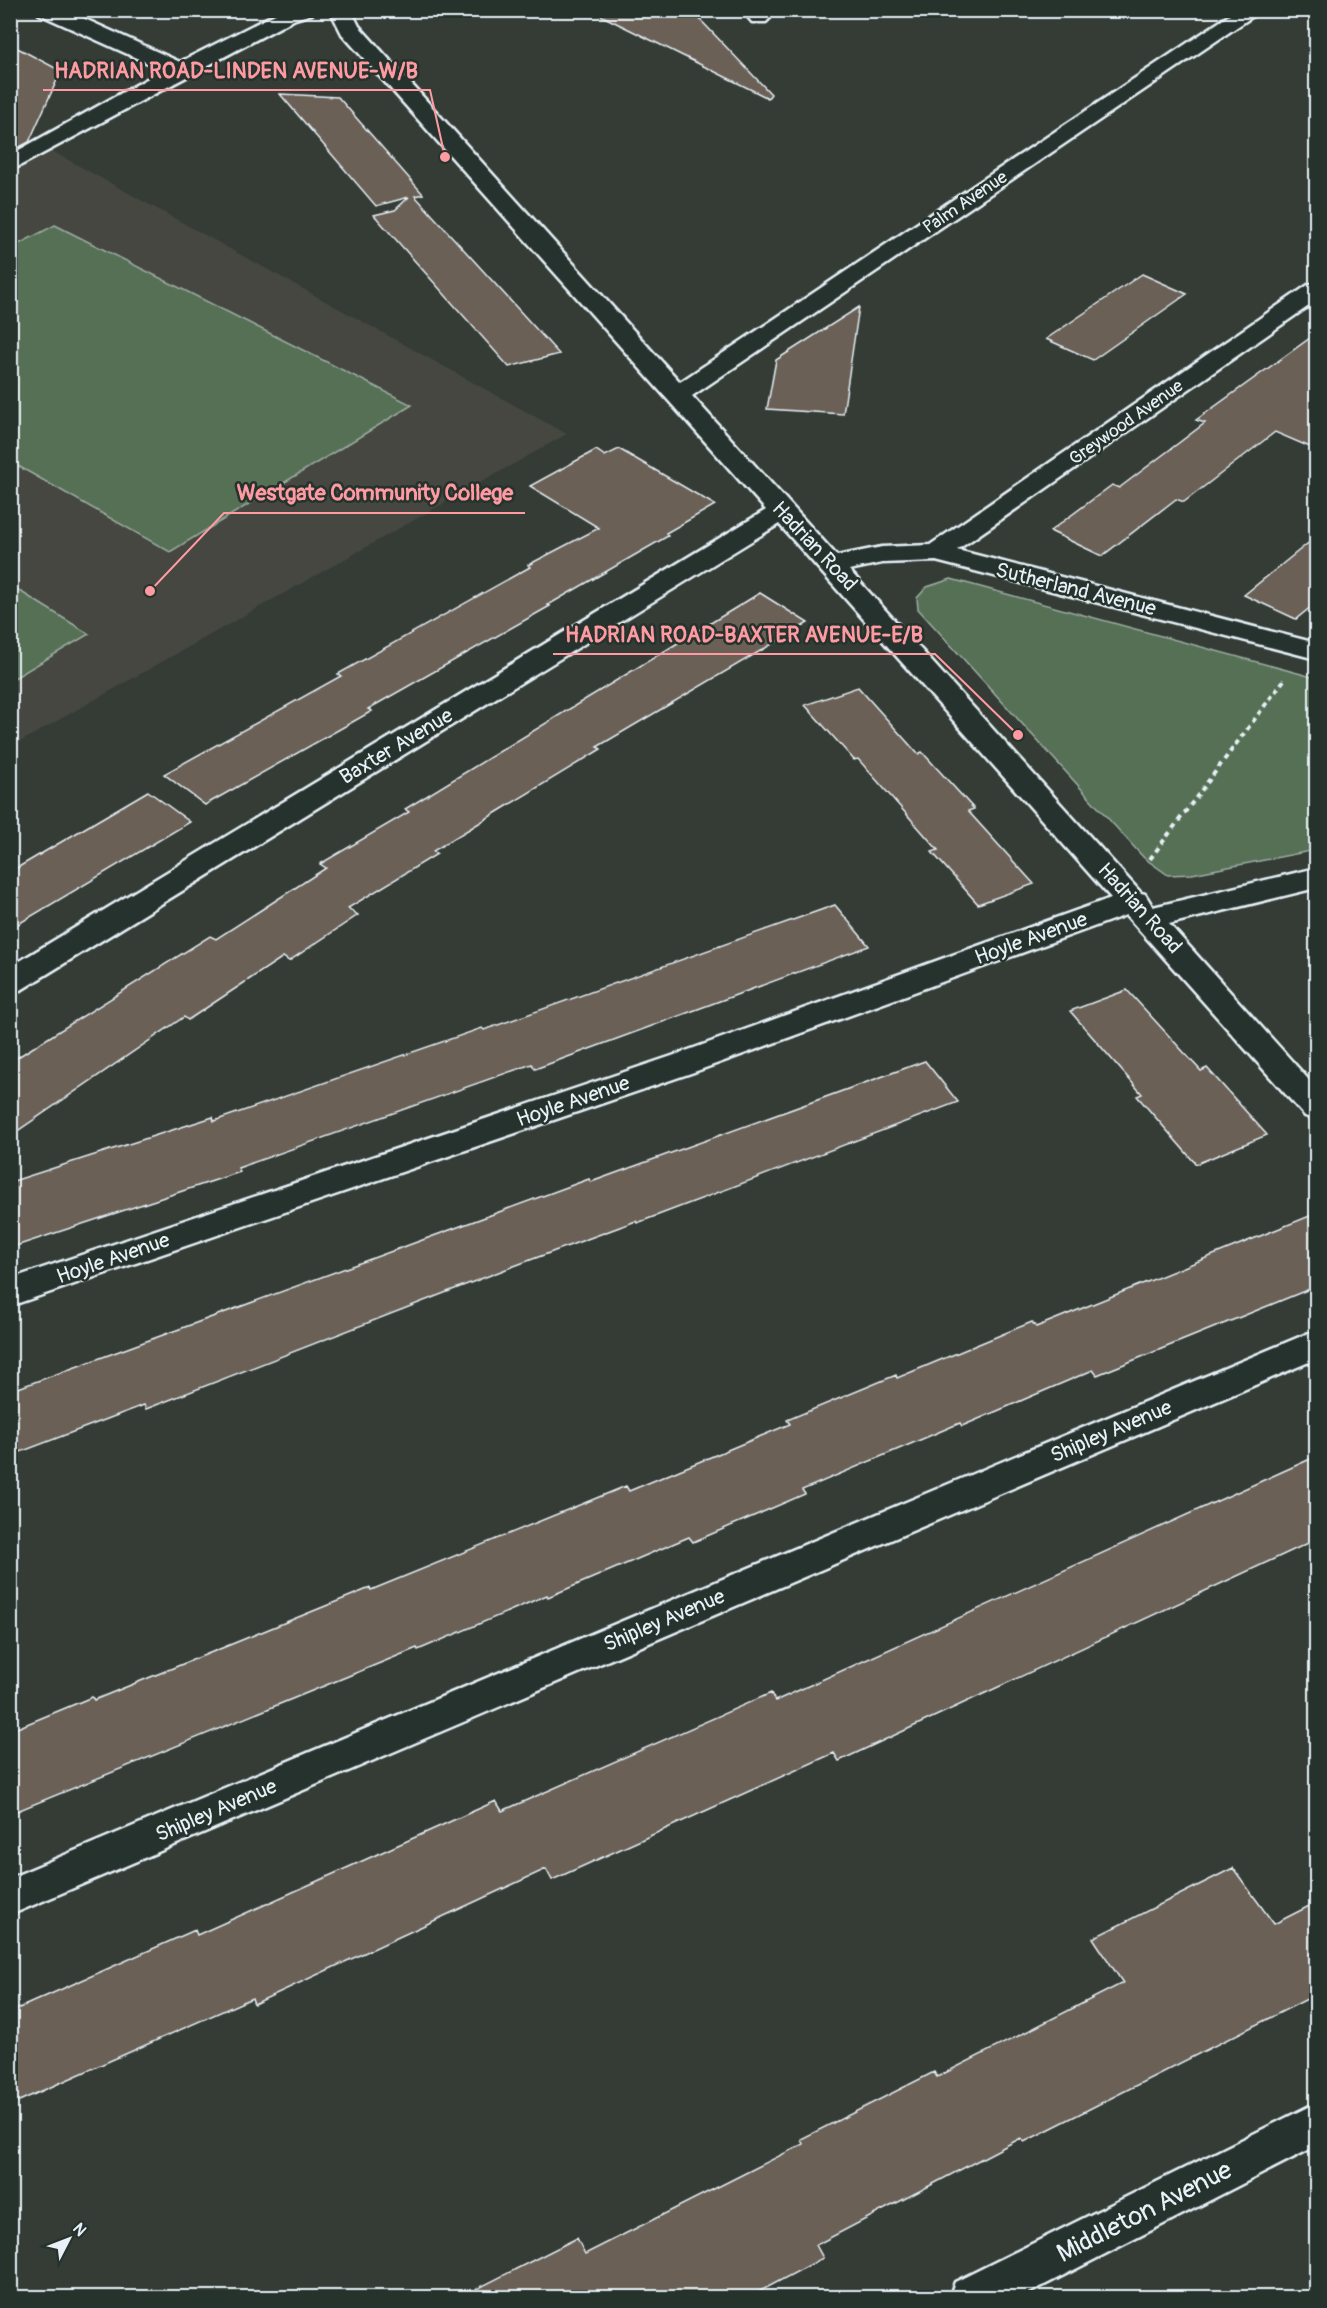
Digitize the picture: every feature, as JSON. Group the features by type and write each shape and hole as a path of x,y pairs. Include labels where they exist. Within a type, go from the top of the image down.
{"street":[{"path":"46,10 180,70"},
{"path":"10,164 180,70 288,15 305,10"},
{"name":"Hadrian Road","path":"340,10 350,29 1136,903 1317,1108"},
{"name":"Palm Avenue","path":"678,394 1252,10"},
{"name":"Greywood Avenue","path":"936,553 1317,290"},
{"name":"Baxter Avenue","path":"10,982 782,511"},
{"name":"Sutherland Avenue","path":"832,565 882,555 936,553 1312,650"},
{"name":"Hoyle Avenue","path":"10,1293 683,1064 1136,903 1317,878"},
{"name":"Shipley Avenue","path":"10,1897 1317,1344"},
{"name":"Middleton Avenue","path":"971,2298 1317,2124"}],"path":[{"path":"1136,903 1312,650"}],"shaded area":[{"path":"10,134 43,146 567,434 11,747"}],"green space":[{"path":"55,225 412,405 170,552 11,462 11,248"},
{"path":"951,579 1316,678 1316,850 1192,874 1168,875 1144,858 918,609 917,598 927,587"},
{"path":"10,585 89,634 11,680 10,680"}],"building":[{"path":"590,10 691,10 771,94 768,98"},
{"path":"10,44 61,71 29,142 10,152"},
{"path":"280,94 338,97 423,194 415,196 559,354 509,367 374,215 395,210 409,197 376,206"},
{"path":"1142,274 1187,294 1093,360 1046,339"},
{"path":"859,307 843,414 767,409 776,360"},
{"path":"1317,333 1317,450 1275,432 1184,502 1176,499 1102,556 1050,531 1112,485 1119,488 1205,423 1196,420"},
{"path":"619,449 715,505 666,533 668,536 548,605 550,606 368,709 372,711 205,805 164,774 341,676 338,674 530,567 528,565 599,528 530,486 596,450 605,456"},
{"path":"1317,536 1317,602 1296,619 1244,595"},
{"path":"760,593 808,623 597,747 601,749 433,851 437,854 348,908 358,915 289,961 283,957 188,1020 184,1017 10,1136 10,1062 210,936 216,939 326,868 320,864 409,812 405,809"},
{"path":"858,687 918,754 922,752 974,809 968,811 1034,884 978,904 932,852 938,850 858,759 854,760 805,705"},
{"path":"148,791 190,822 10,929 10,872"},
{"path":"835,905 869,946 535,1069 532,1064 238,1168 240,1172 10,1248 10,1182 213,1117 214,1121 482,1028 484,1030"},
{"path":"1127,990 1201,1071 1207,1068 1267,1135 1196,1164 1137,1096 1142,1094 1070,1011"},
{"path":"925,1061 958,1102 637,1223 636,1221 514,1266 146,1409 144,1405 10,1456 10,1391 589,1179 591,1182"},
{"path":"1317,1213 1317,1286 1097,1375 1093,1370 962,1426 960,1423 802,1490 805,1494 693,1542 689,1537 548,1597 547,1595 418,1650 417,1648 10,1814 10,1731 92,1697 94,1700 370,1588 371,1590 626,1486 629,1491 790,1424 787,1420 896,1375 897,1378 1032,1322 1036,1327"},
{"path":"1317,1456 1317,1539 839,1761 834,1753 552,1880 546,1869 254,2004 252,1998 10,2105 10,2012 195,1930 197,1935 496,1801 502,1811 771,1693 775,1701"},
{"path":"1233,1868 1274,1924 1317,1902 1317,1994 1024,2142 1021,2138 816,2245 823,2258 747,2298 459,2298 577,2238 585,2254 803,2144 801,2139 934,2072 937,2077 1123,1983 1093,1938"}],"place":[{"name":"HADRIAN ROAD-LINDEN AVENUE-W/B","path":"445,157"},
{"name":"Westgate Community College","path":"150,591"},
{"name":"HADRIAN ROAD-BAXTER AVENUE-E/B","path":"1018,735"}]}
